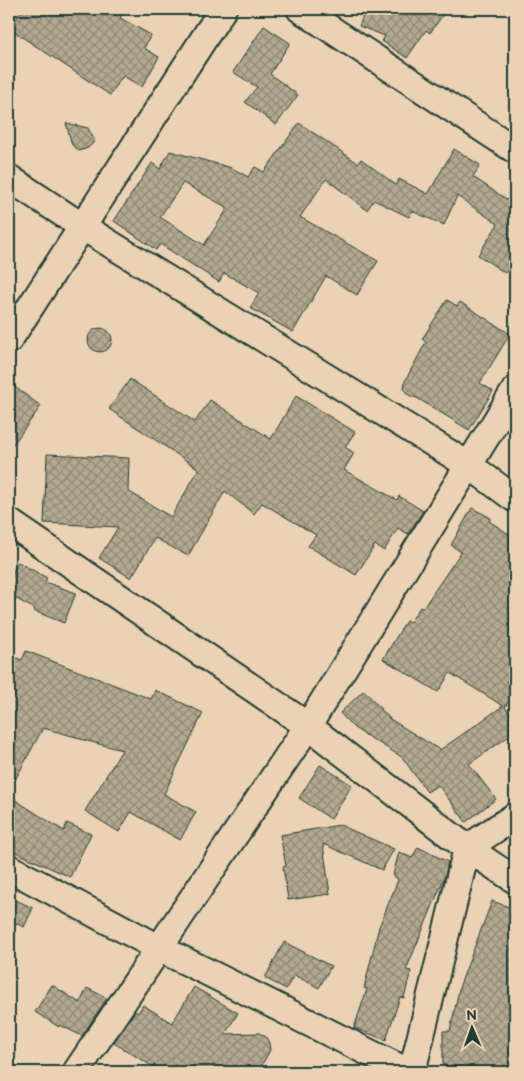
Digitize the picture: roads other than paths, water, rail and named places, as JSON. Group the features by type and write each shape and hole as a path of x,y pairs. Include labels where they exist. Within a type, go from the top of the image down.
{"street":[{"path":"9,340 223,9"},
{"path":"300,9 515,150"},
{"path":"9,178 83,228 470,466 515,499"},
{"path":"76,1072 308,726 470,466 515,390"},
{"path":"9,522 308,726 467,848 515,880"},
{"path":"412,1072 467,848 515,816"},
{"path":"9,868 158,948 408,1072"}]}
